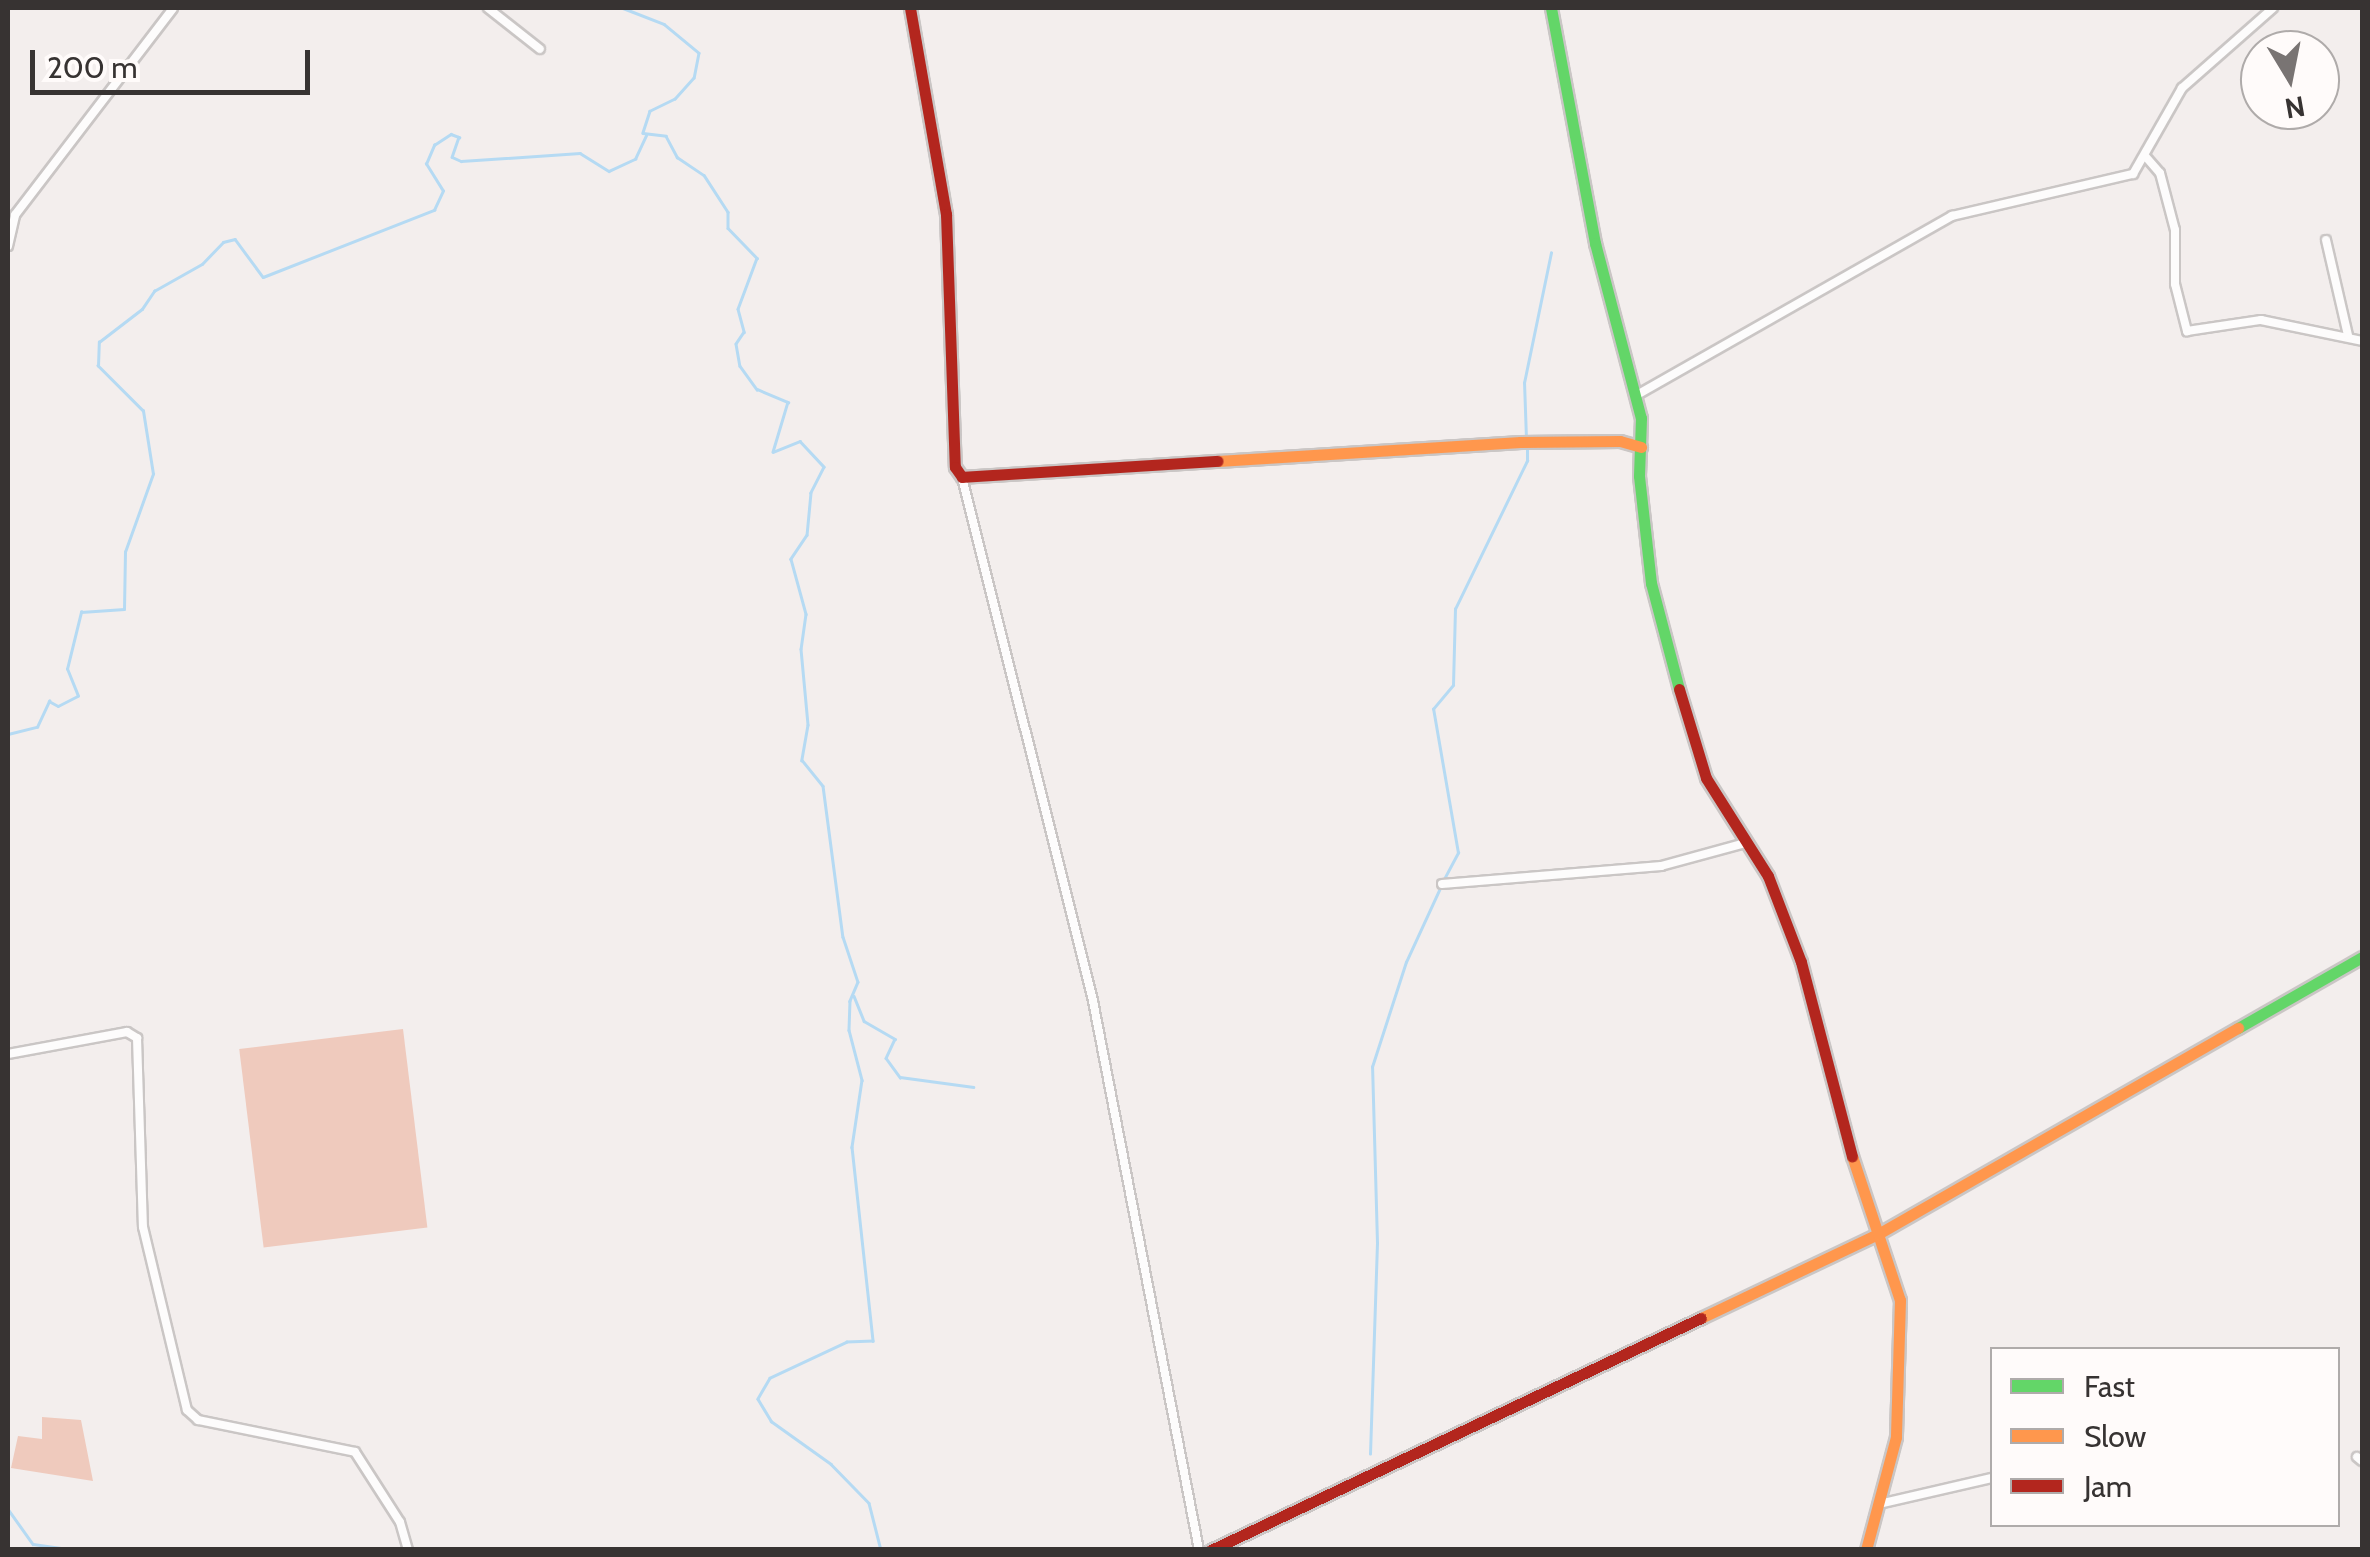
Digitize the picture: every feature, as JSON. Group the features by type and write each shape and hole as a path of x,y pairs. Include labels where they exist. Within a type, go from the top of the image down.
{"street":[{"path":"8,246 16,215 174,8"},
{"path":"488,8 540,49"},
{"path":"910,8 946,214 953,432 1093,1001 1199,1550"},
{"path":"1551,8 1595,244 1635,396 1651,583 1670,670 1697,734 1706,778 1768,876 1801,962 1839,1116 1900,1300 1902,1360 1896,1436 1866,1550"},
{"path":"1635,396 1952,216 2133,174 2182,88 2273,8"},
{"path":"2146,157 2160,173 2175,230 2175,284 2187,330 2260,320 2348,335 2362,341"},
{"path":"2326,240 2348,335"},
{"path":"962,477 1525,442 1620,441 1641,447"},
{"path":"1442,884 1661,866 1745,843"},
{"path":"1211,1550 1878,1234 2362,956"},
{"path":"8,1054 127,1032 137,1038 143,1227 187,1410 198,1420 356,1452 400,1522 408,1550"},
{"path":"1879,1504 1990,1478"}],"shaded area":[{"path":"403,1029 427,1228 264,1248 239,1049"},
{"path":"42,1417 81,1420 93,1481 11,1468 18,1436 42,1439"}],"waterway":[{"path":"623,8 664,24 699,53 694,78 675,99 650,111 643,133 666,136 677,157 704,175 728,212 728,228 757,258 738,309 744,332 736,344 740,366 757,389 788,402 773,452 800,441 824,467 811,493 807,535 791,559 806,614 801,649 808,725 802,760 823,786 843,937 858,982 850,1001 849,1030 862,1080 852,1147 873,1341 847,1342 770,1378 758,1399 771,1421 831,1464 869,1503 881,1550"},
{"path":"8,734 37,727 49,701 58,706 78,696 67,669 81,612 124,609 125,552 153,474 143,411 98,366 99,342 142,309 154,291 202,264 223,242 235,239 263,277 434,210 443,191 426,164 434,145 451,134 459,137 452,157 461,161 580,153 609,171 635,159 646,135"},
{"path":"1526,439 1524,383 1551,253"},
{"path":"1444,879 1458,853 1433,709 1453,685 1455,609 1527,461 1527,447"},
{"path":"1370,1454 1377,1243 1372,1067 1406,962 1441,886"},
{"path":"854,996 864,1021 895,1039 886,1058 900,1077 973,1087"},
{"path":"8,1509 33,1544 75,1550"}],"traffic: fast":[{"path":"1551,8 1595,243 1641,418 1639,476 1651,583 1679,689"},
{"path":"2238,1028 2362,957"}],"traffic: slow":[{"path":"1218,461 1520,442 1620,441 1641,447"},
{"path":"1701,1318 1878,1234 2238,1028"},
{"path":"1852,1156 1900,1300 1896,1437 1866,1550"}],"traffic: jam":[{"path":"910,8 946,214 955,467 962,477 1218,461"},
{"path":"1679,689 1706,778 1768,876 1801,962 1852,1156"},
{"path":"1211,1550 1701,1318"}]}
